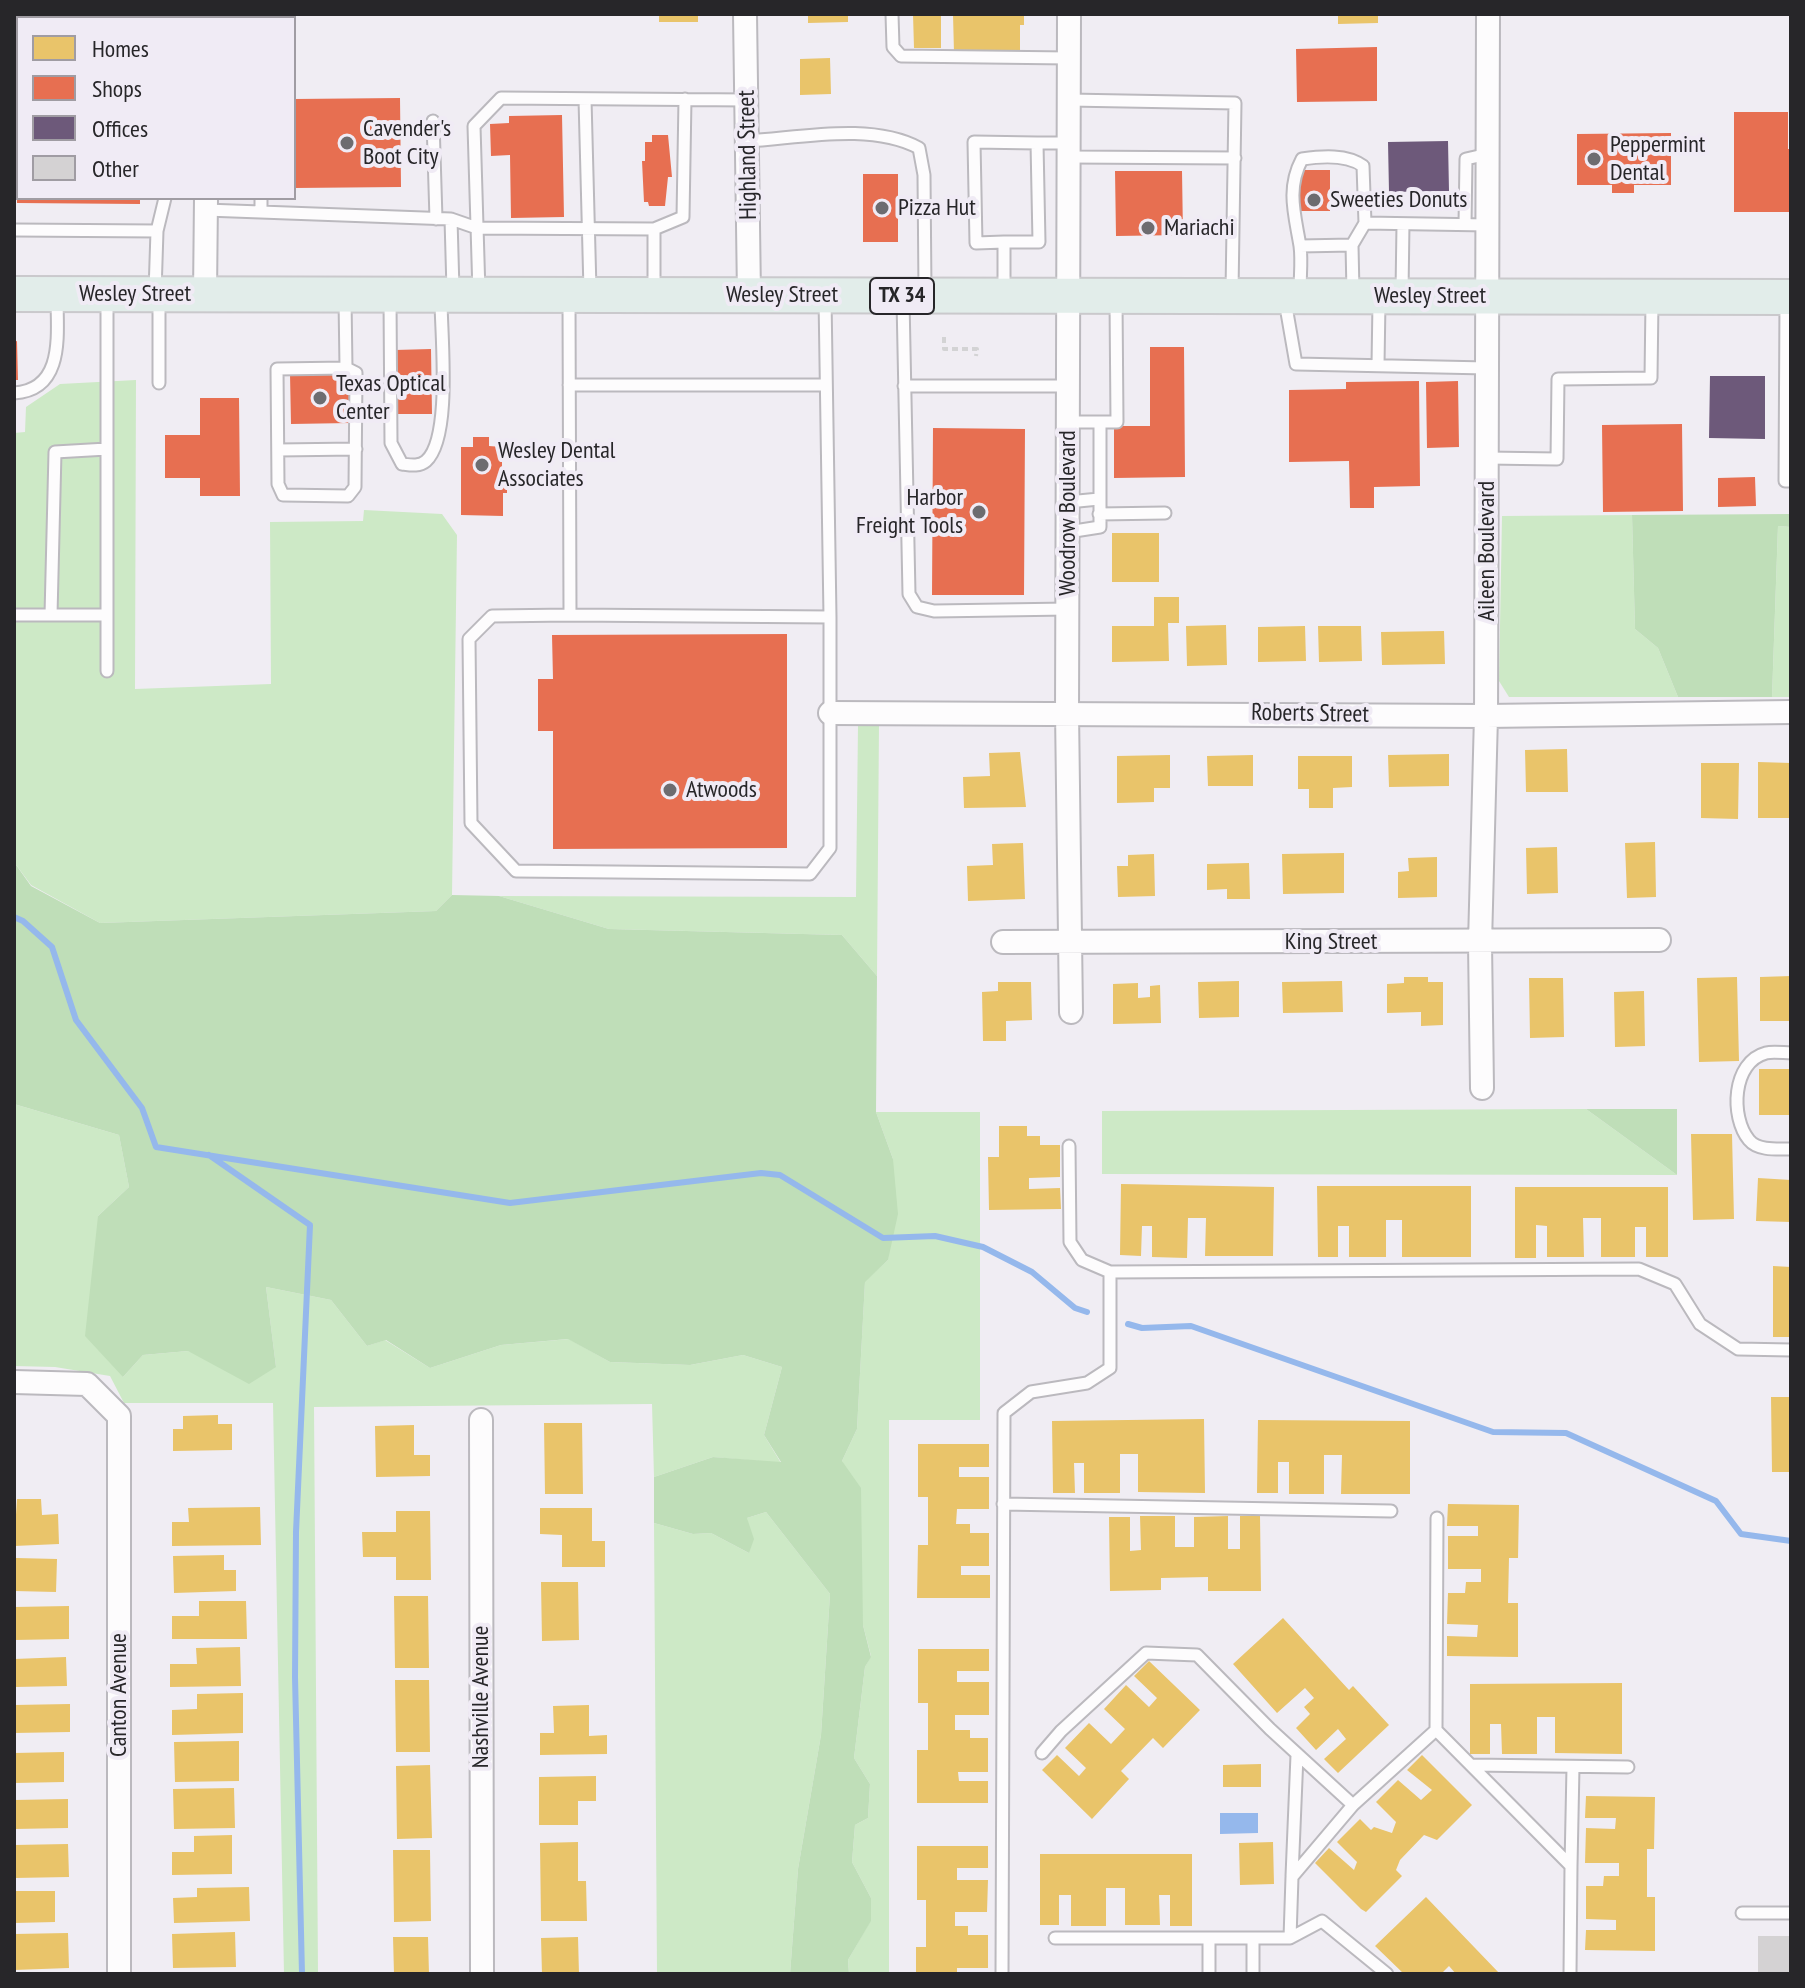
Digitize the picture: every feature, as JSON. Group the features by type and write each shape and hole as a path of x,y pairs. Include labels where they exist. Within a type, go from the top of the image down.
{"main road":[{"name":"Wesley Street","path":"14,294 1789,297"}],"street":[{"name":"Highland Street","path":"745,14 749,295"},
{"name":"Woodrow Boulevard","path":"1069,14 1067,712 1071,1012"},
{"name":"Aileen Boulevard","path":"1482,1088 1480,943 1486,716 1488,297 1477,224 1488,154 1488,14"},
{"path":"205,294 206,204"},
{"name":"Roberts Street","path":"830,713 1486,716 1791,712"},
{"name":"King Street","path":"1003,942 1480,943 1659,940"},
{"name":"Canton Avenue","path":"14,1382 87,1384 119,1416 119,1974"},
{"name":"Nashville Avenue","path":"481,1420 482,1974"}],"lane":[{"path":"892,14 893,47 901,56 1069,58"},
{"path":"390,295 391,443 402,464 415,466 424,463 434,450 441,428 457,295 477,228 474,126 501,98 747,100"},
{"path":"570,615 569,385 588,228 585,99"},
{"path":"206,204 261,212 451,219 477,228 654,229 683,217 685,99"},
{"path":"1069,100 1235,103 1232,296"},
{"path":"433,121 436,219"},
{"path":"747,141 861,135 902,139 919,148 924,175 904,386 909,594 917,607 934,611 1068,609"},
{"path":"1037,143 1039,242 976,243 974,142 1037,143 1069,150 1235,158"},
{"path":"1352,245 1365,223 1363,166 1353,159 1302,159 1292,183 1294,227 1300,246 1292,296 1296,364 1487,368"},
{"path":"159,383 157,231 165,200"},
{"path":"261,200 261,212"},
{"path":"451,219 457,295"},
{"path":"1365,223 1477,224"},
{"path":"1378,365 1378,296 1403,224"},
{"path":"654,229 654,295"},
{"path":"14,230 157,231"},
{"path":"1004,242 1004,296"},
{"path":"1300,246 1352,245"},
{"path":"1352,245 1378,296"},
{"path":"14,393 33,389 45,379 55,363 57,294"},
{"path":"107,671 108,294"},
{"path":"345,295 346,368"},
{"path":"825,296 830,617 830,848 810,874 516,871 471,823 469,639 492,616 830,617"},
{"path":"1068,422 1117,422 1116,296"},
{"path":"1487,458 1557,459 1558,379 1651,378 1652,297"},
{"path":"1789,297 1785,481 1791,481"},
{"path":"346,368 356,373 355,487 348,496 283,495 278,484 277,369 346,368"},
{"path":"569,385 826,385"},
{"path":"904,386 1068,386"},
{"path":"1100,422 1100,520"},
{"path":"51,615 55,452 107,449"},
{"path":"278,450 356,449"},
{"path":"1068,502 1099,499"},
{"path":"1068,532 1100,520 1165,513"},
{"path":"14,615 107,615"},
{"path":"1791,1053 1765,1053 1748,1064 1737,1091 1737,1114 1750,1141 1765,1148 1791,1149"},
{"path":"1069,1146 1070,1242 1082,1260 1110,1272 1639,1269 1675,1284 1700,1324 1738,1349 1791,1350"},
{"path":"1002,1974 1004,1413 1031,1392 1087,1383 1110,1368 1110,1272"},
{"path":"1003,1504 1391,1511"},
{"path":"1437,1518 1436,1730 1571,1866"},
{"path":"1042,1753 1061,1731 1146,1653 1197,1655 1297,1755 1353,1805"},
{"path":"1292,1877 1353,1805 1436,1730"},
{"path":"1290,1938 1297,1755"},
{"path":"1471,1765 1628,1767"},
{"path":"1570,1974 1573,1767"},
{"path":"1742,1913 1791,1913"},
{"path":"1055,1938 1290,1938 1322,1921 1387,1974"},
{"path":"1209,1938 1209,1974"},
{"path":"1253,1938 1253,1974"}],"path":[{"path":"944,337 944,349 977,349 976,356"}],"green space":[{"path":"136,380 135,689 271,684 270,522 363,521 364,510 442,514 457,535 452,895 436,911 100,923 31,885 14,862 14,433 25,432 26,407 60,384"},
{"path":"1791,514 1791,527 1778,526 1772,697 1678,697 1658,648 1635,629 1632,515"},
{"path":"1632,515 1635,629 1658,648 1678,697 1509,697 1499,681 1502,516"},
{"path":"1778,526 1791,527 1791,697 1772,697"},
{"path":"879,724 877,976 842,935 609,929 499,896 856,897 858,725"},
{"path":"14,862 31,886 100,923 436,911 452,895 499,896 609,929 842,935 877,976 876,1112 893,1159 898,1214 888,1260 865,1282 857,1429 842,1461 861,1488 863,1625 871,1657 865,1667 854,1758 870,1784 868,1818 855,1825 852,1862 871,1898 871,1921 848,1960 849,1974 790,1974 798,1869 821,1735 830,1594 766,1512 747,1518 754,1539 749,1553 711,1533 693,1534 654,1523 654,1477 713,1457 781,1462 764,1435 782,1367 743,1355 690,1365 610,1362 568,1339 501,1345 430,1368 386,1340 367,1346 331,1300 266,1287 276,1367 249,1384 188,1351 143,1355 123,1377 85,1336 98,1216 129,1187 119,1135 14,1104"},
{"path":"14,1104 119,1135 129,1187 98,1216 123,1377 143,1355 188,1351 276,1367 266,1287 331,1300 367,1346 385,1340 430,1368 501,1345 569,1339 610,1362 690,1365 743,1355 782,1367 764,1435 781,1463 713,1457 654,1477 652,1404 314,1407 318,1974 284,1974 273,1403 124,1403 110,1376 55,1367 14,1366"},
{"path":"1586,1109 1677,1175 1102,1174 1102,1111"},
{"path":"1586,1109 1677,1109 1677,1175"},
{"path":"876,1112 980,1112 980,1420 889,1420 889,1974 849,1974 848,1960 871,1920 871,1898 852,1862 855,1825 868,1818 870,1784 854,1758 865,1667 871,1656 863,1625 842,1461 857,1429 865,1281 888,1260 893,1159"},
{"path":"766,1512 830,1594 821,1735 798,1869 790,1974 657,1974 654,1523 693,1534 711,1533 749,1553 747,1518"}],"water":[{"path":"1220,1813 1258,1813 1258,1833 1220,1834"}],"building: Homes":[{"path":"659,14 698,14 698,22 659,22"},
{"path":"808,14 848,14 848,22 808,23"},
{"path":"913,14 941,14 941,48 914,48"},
{"path":"953,14 1024,14 1024,25 1020,25 1020,53 954,53"},
{"path":"1338,14 1378,14 1378,23 1338,24"},
{"path":"830,58 831,94 800,95 800,59"},
{"path":"1112,533 1159,533 1159,582 1112,582"},
{"path":"1154,597 1179,597 1179,623 1168,623 1169,661 1112,662 1112,626 1154,626"},
{"path":"1226,625 1227,665 1187,666 1186,626"},
{"path":"1305,626 1306,661 1258,662 1258,627"},
{"path":"1318,626 1361,626 1362,661 1319,662"},
{"path":"1444,631 1445,664 1382,665 1381,632"},
{"path":"1567,749 1568,792 1526,792 1525,750"},
{"path":"1020,752 1026,807 964,808 963,777 990,776 989,753"},
{"path":"1449,754 1449,786 1389,787 1388,755"},
{"path":"1170,755 1170,788 1154,788 1154,802 1117,803 1117,756"},
{"path":"1253,755 1253,786 1208,786 1207,756"},
{"path":"1298,756 1352,756 1352,787 1333,788 1333,808 1309,808 1309,789 1298,789"},
{"path":"1758,762 1791,763 1791,818 1758,818"},
{"path":"1701,763 1739,763 1738,819 1701,818"},
{"path":"1655,842 1656,897 1627,898 1625,843"},
{"path":"1023,843 1025,899 968,901 967,866 993,865 992,844"},
{"path":"1557,847 1558,893 1527,894 1526,848"},
{"path":"1344,853 1344,893 1283,894 1282,854"},
{"path":"1154,854 1155,896 1118,897 1117,866 1128,866 1128,855"},
{"path":"1437,857 1437,897 1398,898 1398,872 1409,871 1408,858"},
{"path":"1249,863 1250,899 1227,899 1227,889 1207,890 1207,864"},
{"path":"1791,976 1791,1021 1760,1021 1760,977"},
{"path":"1404,977 1428,977 1428,982 1443,982 1443,1025 1421,1026 1421,1012 1387,1013 1387,984 1404,983"},
{"path":"1737,977 1739,1061 1699,1062 1697,978"},
{"path":"1529,978 1563,978 1564,1037 1530,1038"},
{"path":"1239,981 1239,1017 1199,1018 1198,982"},
{"path":"1342,981 1343,1012 1283,1013 1282,982"},
{"path":"998,982 1031,982 1032,1020 1006,1021 1006,1041 983,1041 982,992 998,991"},
{"path":"1138,983 1138,998 1150,997 1150,986 1160,985 1161,1023 1113,1024 1113,984"},
{"path":"1644,991 1645,1046 1615,1047 1614,992"},
{"path":"1759,1069 1791,1069 1791,1115 1759,1115"},
{"path":"999,1126 1027,1126 1027,1136 1040,1136 1040,1145 1060,1145 1060,1177 1029,1178 1029,1189 1060,1188 1061,1209 989,1210 988,1157 999,1157"},
{"path":"1691,1134 1732,1134 1734,1219 1693,1220"},
{"path":"1758,1178 1791,1180 1791,1222 1756,1221"},
{"path":"1121,1184 1274,1187 1273,1256 1205,1256 1206,1218 1188,1218 1187,1258 1152,1257 1152,1226 1142,1226 1141,1256 1120,1255"},
{"path":"1317,1186 1471,1186 1471,1257 1402,1257 1402,1220 1386,1220 1386,1257 1349,1257 1349,1226 1338,1226 1338,1257 1318,1257"},
{"path":"1515,1187 1668,1187 1668,1257 1646,1257 1646,1227 1635,1227 1635,1257 1601,1257 1601,1218 1583,1218 1584,1257 1547,1257 1547,1226 1536,1225 1536,1258 1515,1258"},
{"path":"1773,1266 1791,1267 1791,1337 1773,1337"},
{"path":"1771,1397 1791,1397 1791,1472 1772,1472"},
{"path":"218,1415 218,1424 232,1424 232,1450 173,1451 173,1429 183,1429 183,1416"},
{"path":"1204,1419 1205,1493 1138,1492 1138,1454 1120,1454 1120,1493 1084,1493 1084,1463 1074,1463 1075,1493 1053,1493 1052,1421"},
{"path":"1258,1420 1410,1421 1410,1494 1341,1494 1342,1455 1324,1455 1324,1494 1289,1494 1289,1462 1278,1462 1278,1493 1257,1493"},
{"path":"544,1423 582,1423 583,1494 545,1494"},
{"path":"414,1425 414,1455 430,1455 430,1476 376,1477 375,1426"},
{"path":"918,1444 989,1444 989,1467 959,1467 959,1477 989,1477 989,1509 957,1509 956,1524 970,1524 970,1533 989,1533 989,1566 961,1566 961,1575 990,1575 990,1598 917,1598 918,1545 928,1545 928,1497 918,1497"},
{"path":"17,1499 41,1499 42,1515 58,1514 59,1544 14,1546"},
{"path":"1448,1504 1519,1505 1518,1558 1509,1558 1508,1603 1518,1603 1518,1657 1447,1656 1447,1636 1477,1637 1478,1625 1447,1624 1448,1593 1465,1593 1466,1582 1481,1582 1481,1569 1448,1569 1448,1536 1478,1536 1478,1526 1447,1526"},
{"path":"260,1507 261,1545 172,1546 172,1522 189,1522 188,1508"},
{"path":"540,1508 592,1508 592,1541 605,1541 605,1567 562,1567 562,1535 540,1534"},
{"path":"396,1511 430,1511 431,1580 396,1580 396,1557 363,1557 362,1532 396,1532"},
{"path":"1140,1516 1175,1516 1175,1547 1194,1547 1194,1517 1228,1516 1228,1549 1240,1549 1240,1516 1260,1516 1261,1591 1208,1591 1208,1577 1161,1578 1161,1590 1110,1591 1109,1517 1130,1517 1130,1551 1141,1550"},
{"path":"224,1555 224,1570 236,1570 236,1591 174,1593 173,1556"},
{"path":"16,1558 57,1559 56,1592 14,1591"},
{"path":"541,1582 578,1582 579,1640 542,1641"},
{"path":"394,1596 428,1596 429,1668 395,1668"},
{"path":"199,1601 246,1601 247,1639 172,1639 172,1616 199,1616"},
{"path":"69,1606 69,1639 14,1640 14,1607"},
{"path":"1283,1618 1349,1690 1353,1686 1389,1725 1338,1773 1324,1759 1346,1739 1338,1729 1316,1750 1296,1728 1310,1714 1304,1707 1314,1698 1305,1688 1277,1713 1233,1664"},
{"path":"240,1647 241,1686 170,1687 170,1664 197,1664 196,1648"},
{"path":"918,1649 989,1649 989,1671 957,1671 957,1682 989,1682 989,1715 955,1715 955,1730 970,1730 970,1738 988,1738 988,1772 958,1772 959,1781 988,1781 988,1803 917,1803 917,1750 928,1750 928,1703 918,1703"},
{"path":"66,1657 67,1686 14,1687 14,1659"},
{"path":"1149,1661 1200,1710 1163,1748 1153,1738 1121,1771 1129,1779 1092,1819 1042,1770 1057,1755 1079,1776 1086,1768 1065,1748 1089,1723 1111,1744 1125,1729 1104,1709 1126,1685 1149,1707 1157,1698 1134,1676"},
{"path":"395,1680 429,1680 430,1752 396,1752"},
{"path":"1622,1683 1622,1754 1555,1753 1555,1717 1537,1717 1537,1754 1502,1754 1501,1724 1490,1724 1490,1754 1470,1754 1470,1684"},
{"path":"243,1693 243,1733 172,1735 172,1710 197,1709 197,1694"},
{"path":"70,1704 70,1732 14,1733 14,1705"},
{"path":"589,1705 589,1736 607,1735 607,1754 540,1755 540,1733 554,1733 553,1706"},
{"path":"239,1741 239,1781 175,1782 174,1742"},
{"path":"64,1752 64,1782 14,1783 14,1753"},
{"path":"1422,1755 1472,1805 1437,1840 1424,1835 1400,1860 1396,1870 1402,1876 1366,1912 1315,1863 1329,1848 1354,1870 1357,1862 1337,1842 1360,1819 1371,1830 1374,1827 1392,1833 1396,1822 1376,1802 1398,1780 1421,1800 1432,1790 1407,1770"},
{"path":"1261,1764 1261,1787 1223,1787 1223,1765"},
{"path":"430,1765 432,1838 397,1839 396,1766"},
{"path":"596,1776 596,1801 578,1801 578,1825 539,1825 539,1777"},
{"path":"234,1788 235,1828 174,1829 173,1789"},
{"path":"1586,1796 1655,1797 1654,1849 1647,1849 1647,1897 1655,1897 1655,1951 1585,1950 1586,1930 1616,1930 1616,1920 1586,1919 1586,1886 1603,1886 1604,1876 1619,1876 1619,1863 1585,1863 1586,1828 1615,1829 1616,1818 1585,1818"},
{"path":"68,1799 68,1828 14,1829 14,1800"},
{"path":"232,1835 232,1874 172,1875 172,1852 194,1852 194,1836"},
{"path":"578,1842 578,1881 586,1881 587,1921 541,1921 540,1843"},
{"path":"1273,1842 1274,1884 1240,1885 1239,1843"},
{"path":"68,1844 69,1877 14,1878 14,1845"},
{"path":"917,1846 988,1846 988,1868 957,1868 957,1880 988,1880 987,1912 955,1912 955,1926 968,1926 968,1935 988,1935 988,1968 957,1968 957,1974 916,1974 916,1947 926,1947 926,1900 917,1900"},
{"path":"393,1850 430,1850 431,1921 394,1922"},
{"path":"1040,1854 1192,1854 1192,1926 1170,1926 1170,1895 1159,1895 1160,1925 1125,1925 1125,1888 1106,1888 1106,1926 1071,1926 1071,1895 1059,1895 1059,1925 1040,1925"},
{"path":"249,1887 250,1921 174,1923 173,1898 197,1897 197,1888"},
{"path":"14,1891 55,1891 55,1922 14,1923"},
{"path":"1426,1897 1500,1974 1456,1974 1449,1966 1441,1974 1404,1974 1375,1946"},
{"path":"235,1932 236,1967 173,1968 172,1934"},
{"path":"68,1933 69,1968 14,1970 14,1934"},
{"path":"393,1937 428,1937 429,1974 394,1974"},
{"path":"578,1937 579,1974 542,1974 541,1938"}],"building: Shops":[{"path":"18,14 107,14 107,16"},
{"path":"1377,47 1377,101 1297,102 1296,49"},
{"name":"Cavender's Boot City","path":"400,98 401,187 296,188 296,99"},
{"path":"1734,112 1788,112 1788,149 1791,149 1789,212 1734,212"},
{"path":"562,115 564,217 511,218 510,155 491,156 490,124 509,123 509,116"},
{"path":"1671,133 1671,185 1634,185 1634,193 1612,193 1612,185 1577,185 1577,134"},
{"path":"652,135 668,135 672,177 668,177 665,206 649,206 648,202 644,202 642,161 645,161 645,142 652,142"},
{"name":"Sweeties Donuts","path":"1302,170 1330,170 1330,211 1297,211"},
{"path":"1115,171 1182,171 1183,235 1116,236"},
{"name":"Pizza Hut","path":"863,174 898,174 898,199 904,199 904,216 898,216 898,242 863,242"},
{"path":"17,200 140,200 140,204 17,203"},
{"path":"17,341 18,380 14,380 14,342"},
{"path":"1150,347 1184,347 1185,477 1114,478 1114,426 1150,426"},
{"path":"431,349 432,414 396,414 395,350"},
{"name":"Texas Optical Center","path":"349,373 350,423 291,424 290,374"},
{"path":"1419,381 1420,486 1374,487 1374,508 1350,508 1349,461 1289,462 1289,390 1346,389 1346,382"},
{"path":"1458,381 1459,447 1427,448 1426,382"},
{"path":"200,398 239,398 240,496 200,496 200,478 165,478 165,435 200,435"},
{"path":"1682,424 1683,511 1603,512 1602,425"},
{"name":"Harbor Freight Tools","path":"933,428 1025,429 1024,595 932,595"},
{"name":"Wesley Dental Associates","path":"473,437 489,437 489,446 502,447 502,483 507,483 507,493 503,493 503,516 461,515 461,447 473,447"},
{"path":"1755,477 1756,506 1718,507 1718,478"},
{"name":"Atwoods","path":"787,634 787,848 553,849 553,731 538,731 538,679 553,679 552,635"}],"building: Offices":[{"path":"1448,141 1449,191 1389,192 1388,142"},
{"path":"1710,376 1765,376 1765,439 1709,438"}],"building: Other":[{"path":"1758,1936 1791,1936 1791,1974 1758,1974"}],"waterway":[{"path":"14,917 23,921 52,947 76,1020 142,1108 156,1147 510,1203 761,1173 780,1175 883,1238 935,1236 983,1247 1032,1272 1075,1308 1087,1312"},
{"path":"209,1155 310,1225 296,1532 295,1677 302,1974"},
{"path":"1128,1324 1142,1328 1191,1326 1493,1432 1566,1433 1716,1501 1741,1534 1791,1541"}],"place":[{"name":"Cavender's Boot City","path":"347,143"},
{"name":"Peppermint Dental","path":"1594,159"},
{"name":"Sweeties Donuts","path":"1314,200"},
{"name":"Pizza Hut","path":"882,208"},
{"name":"Mariachi","path":"1148,228"},
{"name":"Texas Optical Center","path":"320,398"},
{"name":"Wesley Dental Associates","path":"482,465"},
{"name":"Harbor Freight Tools","path":"979,512"},
{"name":"Atwoods","path":"670,790"}]}
